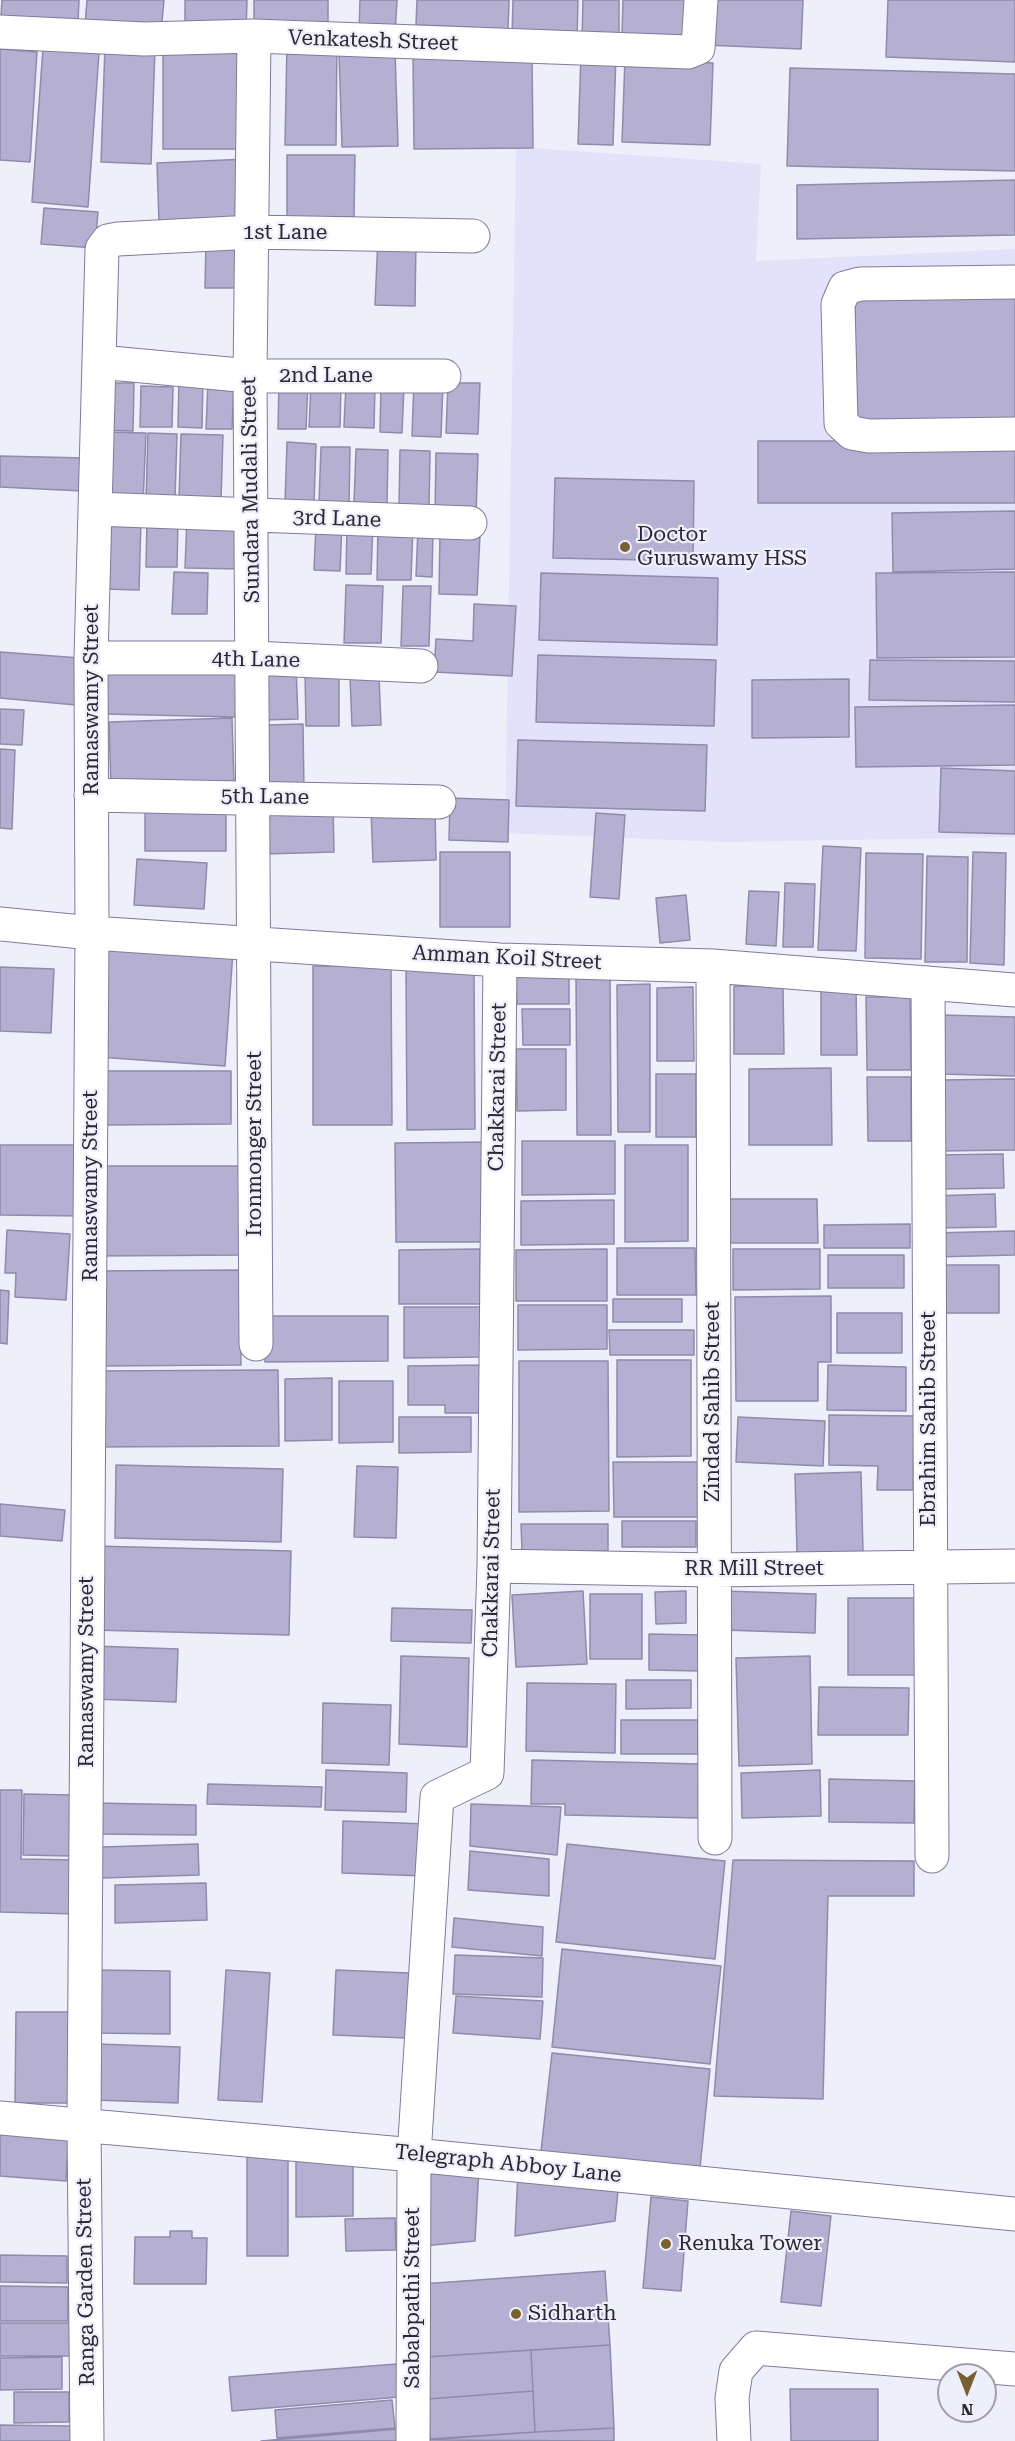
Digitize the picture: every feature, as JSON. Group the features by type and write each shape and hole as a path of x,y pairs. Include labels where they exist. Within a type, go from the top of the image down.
{"street":[{"name":"Venkatesh Street","path":"0,32 144,39 254,36 688,52 698,48 701,0"},
{"name":"Sundara Mudali Street","path":"254,36 250,376 255,944"},
{"name":"1st Lane","path":"102,249 108,241 118,239 253,232 473,236"},
{"name":"Ramaswamy Street","path":"84,2124 92,933 91,658 102,249"},
{"path":"1015,282 861,284 845,288 838,304 841,423 852,433 869,436 1015,434"},
{"name":"2nd Lane","path":"100,362 250,376 444,376"},
{"name":"3rd Lane","path":"95,509 470,523"},
{"name":"4th Lane","path":"91,658 253,658 421,666"},
{"name":"5th Lane","path":"91,795 254,796 439,802"},
{"name":"Amman Koil Street","path":"0,924 92,933 500,960 713,966 1015,990"},
{"name":"Ironmonger Street","path":"255,944 256,1344"},
{"name":"Chakkarai Street","path":"414,2155 437,1797 487,1773 494,1566 500,960"},
{"name":"Zindad Sahib Street","path":"713,966 715,1838"},
{"name":"Ebrahim Sahib Street","path":"928,983 932,1856"},
{"name":"RR Mill Street","path":"494,1566 713,1570 1015,1566"},
{"name":"Telegraph Abboy Lane","path":"0,2118 414,2155 1015,2214"},
{"name":"Ranga Garden Street","path":"84,2124 87,2441"},
{"name":"Sababpathi Street","path":"413,2441 414,2155"},
{"path":"734,2441 732,2398 736,2372 756,2348 1015,2369"}],"shaded area":[{"path":"516,147 761,164 756,261 1015,249 1015,837 725,842 505,833"}],"building":[{"path":"2,0 79,0 78,22 1,17"},
{"path":"87,0 164,0 161,32 85,26"},
{"path":"185,0 247,0 246,32 185,31"},
{"path":"254,0 328,0 328,32 254,32"},
{"path":"360,0 397,0 395,35 359,33"},
{"path":"417,0 509,0 508,29 416,25"},
{"path":"513,0 578,0 577,41 512,39"},
{"path":"583,0 619,0 619,41 582,41"},
{"path":"623,0 696,0 696,36 622,35"},
{"path":"707,0 803,0 801,49 705,45"},
{"path":"888,0 1015,0 1015,62 886,57"},
{"path":"287,42 337,42 336,145 285,145"},
{"path":"105,46 155,48 151,164 101,162"},
{"path":"43,48 99,53 88,207 32,202"},
{"path":"0,49 37,52 30,162 0,160"},
{"path":"163,49 244,50 243,149 163,149"},
{"path":"395,50 398,146 342,147 339,51"},
{"path":"581,54 616,55 613,145 578,144"},
{"path":"532,55 533,148 414,149 413,56"},
{"path":"625,59 713,63 710,145 622,142"},
{"path":"790,68 1015,74 1015,171 787,166"},
{"path":"287,155 355,155 354,217 287,217"},
{"path":"247,159 250,219 159,223 157,163"},
{"path":"1015,180 1015,235 797,239 797,185"},
{"path":"44,208 98,212 95,248 41,244"},
{"path":"378,238 416,239 415,306 375,305"},
{"path":"206,240 244,241 244,288 205,288"},
{"path":"1015,293 1015,424 851,427 855,300"},
{"path":"179,378 203,378 202,428 178,427"},
{"path":"208,381 234,382 232,429 206,429"},
{"path":"279,381 308,382 306,429 278,429"},
{"path":"414,381 443,383 441,437 412,436"},
{"path":"105,383 134,383 133,431 104,430"},
{"path":"311,383 341,384 340,427 309,427"},
{"path":"346,383 375,384 374,428 344,427"},
{"path":"448,383 480,383 478,434 446,433"},
{"path":"141,386 173,387 172,427 140,427"},
{"path":"381,386 404,386 402,433 380,432"},
{"path":"102,432 146,433 143,503 100,501"},
{"path":"148,433 177,434 175,499 146,498"},
{"path":"181,434 223,435 221,500 179,499"},
{"path":"758,441 1015,441 1015,503 758,503"},
{"path":"287,442 316,444 314,503 285,503"},
{"path":"321,447 350,447 349,504 319,504"},
{"path":"356,449 388,450 387,504 354,503"},
{"path":"400,450 430,451 429,508 399,507"},
{"path":"436,453 478,454 476,516 435,515"},
{"path":"0,456 85,458 82,491 0,487"},
{"path":"555,478 694,481 693,561 553,558"},
{"path":"1015,511 1015,569 893,572 892,513"},
{"path":"147,518 178,519 177,567 146,567"},
{"path":"187,518 244,520 243,569 185,568"},
{"path":"105,519 141,520 139,590 102,589"},
{"path":"316,524 342,524 340,571 314,570"},
{"path":"378,524 413,525 411,580 377,580"},
{"path":"347,525 373,525 371,574 346,574"},
{"path":"418,529 433,530 432,577 416,576"},
{"path":"440,534 480,535 477,595 439,594"},
{"path":"174,572 208,573 207,614 172,614"},
{"path":"1015,572 1015,657 877,658 876,573"},
{"path":"541,573 718,578 717,645 539,640"},
{"path":"346,585 383,586 381,643 344,643"},
{"path":"403,586 431,586 429,646 401,646"},
{"path":"474,604 516,606 512,676 434,672 436,639 473,641"},
{"path":"0,652 80,658 76,705 0,698"},
{"path":"538,655 716,660 714,726 536,722"},
{"path":"870,660 1015,661 1015,702 869,700"},
{"path":"296,666 298,719 263,720 262,667"},
{"path":"106,668 237,671 236,717 105,714"},
{"path":"339,671 339,726 306,726 305,672"},
{"path":"379,677 381,725 352,726 350,678"},
{"path":"849,679 849,737 752,738 752,680"},
{"path":"1015,705 1015,765 856,767 855,707"},
{"path":"0,709 24,710 22,745 0,744"},
{"path":"232,718 234,783 111,787 109,722"},
{"path":"303,724 304,793 268,794 267,725"},
{"path":"518,740 707,745 705,811 516,806"},
{"path":"0,749 15,750 12,829 0,828"},
{"path":"941,768 1015,771 1015,834 939,832"},
{"path":"450,798 509,800 508,842 449,840"},
{"path":"145,800 226,800 226,851 145,851"},
{"path":"333,806 334,852 265,854 264,808"},
{"path":"435,809 436,860 373,862 371,811"},
{"path":"596,813 625,815 619,899 590,897"},
{"path":"823,846 861,848 856,951 818,950"},
{"path":"440,852 510,852 510,927 440,927"},
{"path":"973,852 1006,853 1004,965 970,963"},
{"path":"866,853 923,854 921,959 865,958"},
{"path":"927,856 968,857 967,962 925,962"},
{"path":"137,859 207,863 204,909 134,905"},
{"path":"785,883 815,884 813,947 783,947"},
{"path":"749,891 779,892 776,946 746,944"},
{"path":"686,895 690,940 660,943 656,898"},
{"path":"106,943 233,951 225,1066 98,1057"},
{"path":"313,966 391,966 392,1125 313,1125"},
{"path":"0,967 54,969 51,1033 0,1031"},
{"path":"474,969 475,1129 407,1130 406,970"},
{"path":"516,974 569,974 569,1004 517,1004"},
{"path":"576,975 610,975 611,1135 577,1135"},
{"path":"650,984 650,1132 618,1132 617,985"},
{"path":"734,986 783,986 784,1054 734,1054"},
{"path":"693,987 694,1061 657,1061 657,988"},
{"path":"821,987 856,987 857,1055 821,1055"},
{"path":"866,997 910,997 911,1070 867,1070"},
{"path":"522,1009 570,1009 570,1045 523,1045"},
{"path":"942,1015 1015,1017 1015,1076 941,1074"},
{"path":"516,1049 566,1049 566,1110 517,1111"},
{"path":"831,1068 832,1145 749,1145 749,1069"},
{"path":"105,1071 231,1071 231,1124 105,1125"},
{"path":"656,1074 696,1074 696,1137 656,1137"},
{"path":"867,1077 911,1077 911,1141 868,1141"},
{"path":"1015,1079 1015,1150 941,1151 940,1080"},
{"path":"522,1141 615,1141 615,1194 522,1195"},
{"path":"491,1142 492,1242 396,1242 395,1143"},
{"path":"0,1145 84,1145 84,1216 0,1215"},
{"path":"625,1145 688,1145 688,1241 625,1242"},
{"path":"1003,1154 1004,1188 937,1189 937,1155"},
{"path":"92,1166 246,1166 247,1255 93,1256"},
{"path":"995,1194 996,1227 930,1228 929,1196"},
{"path":"730,1199 817,1199 818,1243 730,1243"},
{"path":"614,1200 614,1244 521,1245 521,1201"},
{"path":"910,1224 910,1248 824,1248 824,1225"},
{"path":"7,1230 70,1234 66,1300 15,1297 16,1273 5,1273"},
{"path":"1015,1231 1015,1255 932,1257 932,1233"},
{"path":"617,1248 695,1248 696,1295 617,1295"},
{"path":"480,1249 480,1304 399,1304 399,1250"},
{"path":"607,1249 607,1301 516,1301 516,1250"},
{"path":"733,1249 820,1249 820,1289 733,1290"},
{"path":"828,1255 904,1255 904,1288 828,1288"},
{"path":"931,1265 999,1265 999,1313 931,1313"},
{"path":"240,1270 241,1365 98,1366 97,1271"},
{"path":"0,1290 9,1291 7,1344 0,1343"},
{"path":"831,1296 831,1362 818,1362 818,1401 736,1401 735,1297"},
{"path":"613,1299 682,1299 682,1322 613,1322"},
{"path":"518,1305 607,1305 607,1349 518,1350"},
{"path":"404,1307 484,1307 485,1357 404,1358"},
{"path":"837,1313 902,1313 902,1353 837,1353"},
{"path":"265,1316 388,1316 388,1361 265,1362"},
{"path":"609,1330 694,1330 694,1355 610,1355"},
{"path":"617,1360 691,1360 691,1456 617,1457"},
{"path":"519,1361 608,1361 609,1511 519,1512"},
{"path":"486,1365 486,1413 445,1413 445,1405 408,1405 408,1366"},
{"path":"828,1365 906,1367 906,1411 827,1410"},
{"path":"278,1370 279,1446 91,1447 91,1371"},
{"path":"332,1378 332,1440 285,1441 285,1379"},
{"path":"339,1381 393,1381 393,1442 339,1443"},
{"path":"829,1415 914,1416 913,1490 877,1490 878,1466 829,1465"},
{"path":"399,1417 471,1417 471,1452 399,1453"},
{"path":"738,1417 825,1421 823,1466 736,1462"},
{"path":"613,1462 700,1462 700,1517 614,1517"},
{"path":"116,1465 283,1469 281,1542 115,1538"},
{"path":"357,1466 398,1467 396,1538 354,1537"},
{"path":"861,1472 863,1552 797,1553 795,1474"},
{"path":"0,1504 65,1510 62,1541 0,1536"},
{"path":"622,1521 696,1521 696,1547 622,1547"},
{"path":"521,1524 608,1524 608,1551 522,1551"},
{"path":"94,1546 291,1551 289,1635 92,1630"},
{"path":"583,1591 587,1664 516,1667 512,1595"},
{"path":"686,1591 686,1623 656,1624 655,1592"},
{"path":"724,1591 816,1594 815,1633 723,1630"},
{"path":"590,1594 642,1594 642,1659 590,1659"},
{"path":"848,1598 917,1598 916,1675 848,1675"},
{"path":"392,1608 472,1610 471,1643 391,1641"},
{"path":"649,1634 701,1635 700,1671 649,1670"},
{"path":"94,1646 178,1649 176,1702 93,1699"},
{"path":"401,1656 469,1658 467,1747 399,1744"},
{"path":"810,1656 812,1764 739,1766 736,1658"},
{"path":"626,1680 691,1680 691,1708 626,1709"},
{"path":"527,1683 616,1684 615,1753 526,1751"},
{"path":"819,1687 909,1688 908,1735 818,1735"},
{"path":"323,1703 391,1705 389,1765 322,1763"},
{"path":"621,1720 698,1720 698,1754 621,1754"},
{"path":"532,1760 700,1764 699,1818 565,1815 565,1804 531,1804"},
{"path":"326,1770 407,1773 406,1812 325,1810"},
{"path":"820,1770 821,1816 742,1818 741,1773"},
{"path":"829,1779 915,1781 914,1823 829,1822"},
{"path":"208,1784 322,1787 321,1807 207,1804"},
{"path":"0,1790 22,1790 21,1859 79,1860 78,1914 0,1912"},
{"path":"24,1794 72,1795 70,1856 23,1855"},
{"path":"95,1803 196,1805 196,1835 95,1834"},
{"path":"471,1804 561,1807 557,1855 470,1846"},
{"path":"343,1821 427,1824 425,1876 342,1873"},
{"path":"198,1844 199,1875 102,1878 102,1847"},
{"path":"567,1844 725,1861 715,1959 556,1942"},
{"path":"470,1851 549,1859 549,1896 468,1890"},
{"path":"733,1860 914,1861 914,1896 828,1896 823,2099 714,2096"},
{"path":"206,1883 207,1920 115,1923 115,1885"},
{"path":"454,1918 543,1927 542,1956 452,1947"},
{"path":"562,1949 721,1966 710,2064 552,2047"},
{"path":"455,1955 543,1958 542,1997 453,1994"},
{"path":"95,1970 170,1971 170,2034 94,2033"},
{"path":"226,1970 270,1973 262,2102 218,2100"},
{"path":"336,1970 409,1973 406,2038 333,2035"},
{"path":"456,1996 543,2001 540,2039 453,2033"},
{"path":"16,2012 69,2012 68,2103 15,2103"},
{"path":"97,2044 180,2047 178,2103 95,2100"},
{"path":"552,2053 710,2069 700,2168 541,2151"},
{"path":"0,2125 69,2131 66,2181 0,2176"},
{"path":"247,2151 288,2151 288,2256 247,2256"},
{"path":"353,2151 353,2216 296,2217 296,2152"},
{"path":"426,2163 479,2168 475,2241 423,2246"},
{"path":"518,2171 619,2181 615,2221 515,2236"},
{"name":"Renuka Tower","path":"651,2197 688,2201 681,2291 643,2288"},
{"path":"791,2211 831,2216 821,2306 781,2302"},
{"path":"395,2218 396,2250 346,2251 345,2219"},
{"path":"170,2231 192,2231 192,2238 207,2238 206,2284 134,2284 135,2237 170,2237"},
{"path":"0,2255 67,2256 67,2283 0,2282"},
{"name":"Sidharth","path":"605,2271 610,2345 426,2357 421,2284"},
{"path":"0,2286 68,2287 68,2321 0,2321"},
{"path":"0,2323 71,2323 71,2356 0,2356"},
{"path":"610,2345 614,2428 535,2432 531,2350"},
{"path":"531,2350 533,2391 428,2399 426,2357"},
{"path":"62,2357 62,2389 0,2390 0,2358"},
{"path":"397,2364 399,2397 232,2411 229,2377"},
{"path":"790,2389 878,2389 878,2441 791,2441"},
{"path":"533,2391 535,2432 430,2439 428,2399"},
{"path":"14,2392 69,2392 69,2422 14,2423"},
{"path":"392,2400 395,2428 277,2438 275,2410"},
{"path":"0,2425 72,2426 72,2441 0,2441"},
{"path":"614,2428 614,2441 427,2440 535,2432"},
{"path":"398,2429 399,2441 261,2441"}],"place":[{"name":"Doctor Guruswamy HSS","path":"625,547"},
{"name":"Renuka Tower","path":"666,2244"},
{"name":"Sidharth","path":"516,2314"}]}
